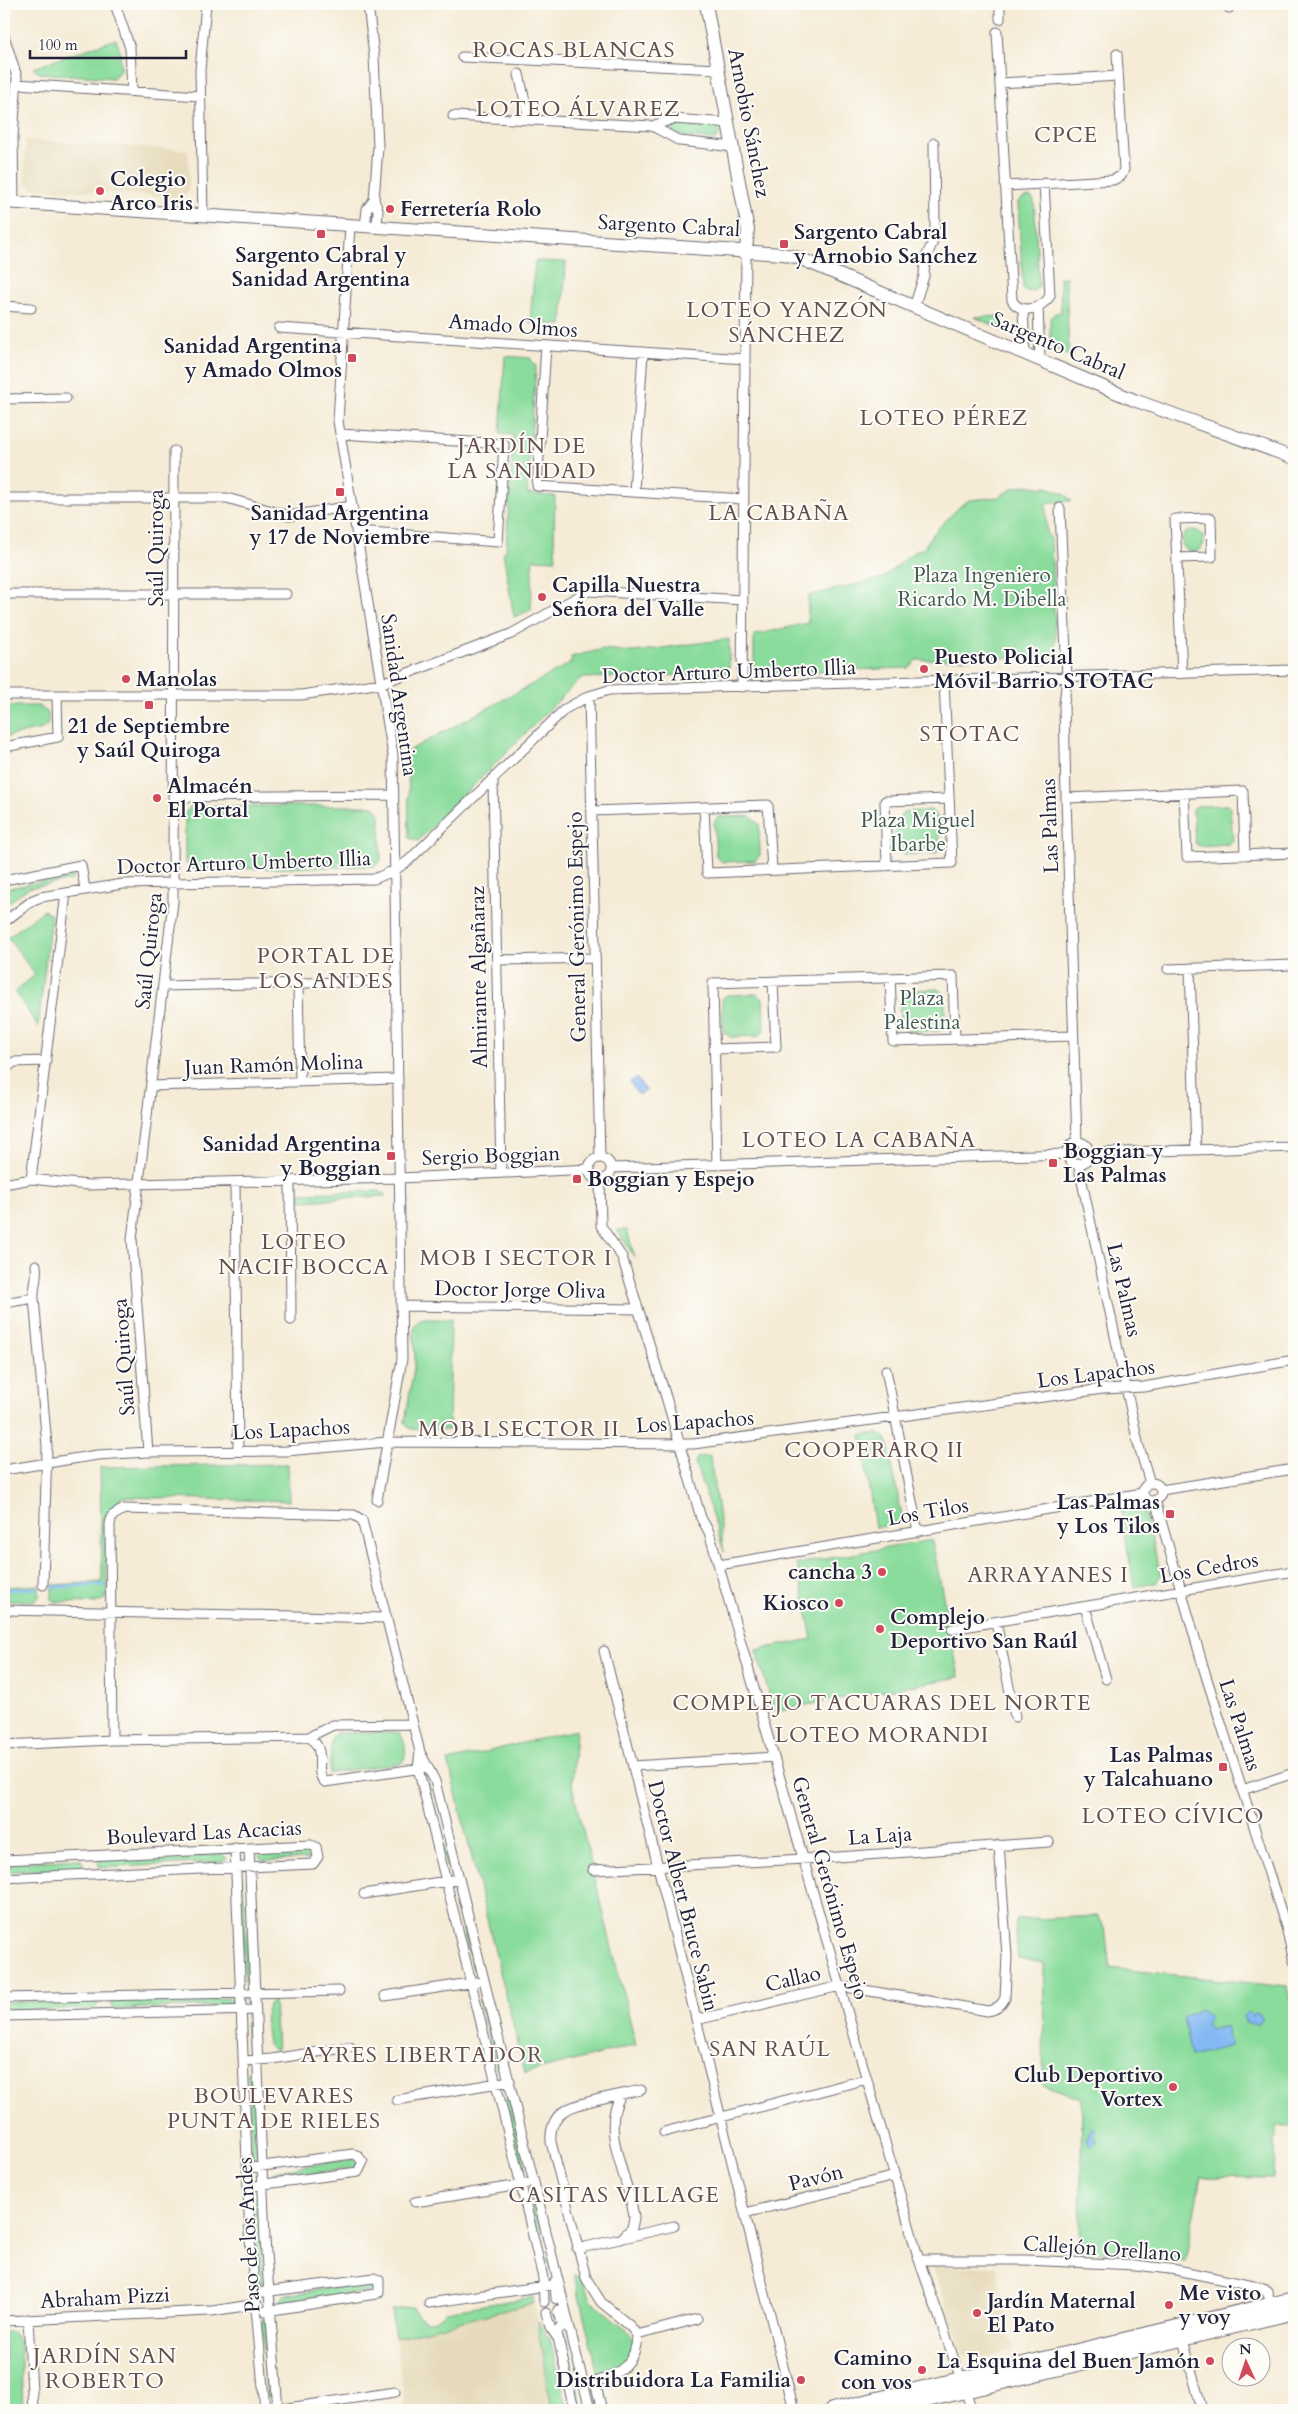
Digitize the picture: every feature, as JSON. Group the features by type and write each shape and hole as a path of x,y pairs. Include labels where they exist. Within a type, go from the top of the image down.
{"main road":[{"name":"Arnobio Sánchez","path":"706,4 748,230 746,250"},
{"name":"Sargento Cabral","path":"9,203 746,250 791,256 1134,400 1294,458"},
{"path":"832,2410 963,2385 1181,2332 1294,2298"},
{"path":"1181,2332 1294,2312"},
{"path":"885,2410 963,2385"}],"street":[{"path":"115,4 130,48 132,91"},
{"path":"202,216 200,96 206,4"},
{"path":"368,4 374,56 377,138 374,200 378,210 371,227"},
{"path":"1000,4 1000,19"},
{"path":"997,32 1012,300 1015,305 1023,308 1038,307 1044,304 1050,296 1044,183"},
{"path":"4,36 17,77 9,203"},
{"path":"1005,186 1113,180 1121,176 1124,170 1117,54"},
{"path":"462,57 719,69"},
{"path":"519,74 529,120"},
{"path":"1000,83 1118,76"},
{"path":"17,84 200,96"},
{"path":"453,116 652,126 668,120 729,123"},
{"path":"667,134 665,124 668,120"},
{"path":"652,126 680,141 734,147"},
{"path":"914,307 924,276 925,259 932,244 935,228 934,143"},
{"name":"Sanidad Argentina","path":"350,226 338,421 394,755 402,1359 378,1500"},
{"path":"742,687 746,250"},
{"path":"4,306 31,308"},
{"path":"1038,307 1040,360"},
{"path":"1023,308 1025,354"},
{"name":"Amado Olmos","path":"279,328 745,359"},
{"path":"546,346 537,486 744,498"},
{"path":"634,492 643,352"},
{"path":"4,399 66,398"},
{"path":"340,434 504,444 498,542 356,531"},
{"name":"Saúl Quiroga","path":"148,1452 132,1239 173,902 174,451"},
{"path":"4,498 227,498 289,516 352,506"},
{"name":"Las Palmas","path":"1060,508 1067,678 1064,704 1066,798 1077,1142"},
{"path":"1177,558 1212,557 1210,518 1174,520 1182,674"},
{"path":"4,695 301,695 382,683 511,634 588,591 743,600"},
{"path":"4,594 286,594"},
{"name":"Doctor Arturo Umberto Illia","path":"4,922 33,900 66,892 123,884 374,879 395,870 408,861 565,709 589,696 609,690 1294,670"},
{"path":"704,807 707,873 952,863 944,681"},
{"path":"4,747 58,737 58,695"},
{"name":"General Gerónimo Espejo","path":"589,696 600,1158"},
{"name":"Almirante Algañaraz","path":"492,781 501,1173"},
{"path":"1066,798 1243,791 1245,855"},
{"path":"1184,793 1187,858 1294,853"},
{"path":"173,796 394,795"},
{"path":"887,866 886,801 949,799"},
{"path":"592,811 768,805 772,870"},
{"path":"4,880 81,866 85,889"},
{"path":"31,1179 66,892"},
{"path":"496,960 595,958"},
{"path":"1168,969 1294,965"},
{"path":"1190,968 1196,1150"},
{"path":"716,1165 713,983 953,976 955,1039"},
{"path":"890,978 893,1041 1073,1036"},
{"path":"163,986 396,981"},
{"path":"714,1049 776,1047 773,982"},
{"path":"298,983 300,1081"},
{"path":"4,1070 14,1062 46,1061"},
{"name":"Juan Ramón Molina","path":"152,1086 398,1079"},
{"path":"1077,1142 1085,1145 1088,1153 1085,1160 1078,1164 1070,1160 1067,1154 1070,1146 1077,1142"},
{"path":"1088,1153 1294,1146"},
{"path":"611,1168 1067,1154"},
{"path":"600,1158 608,1161 611,1168 608,1176 600,1179 592,1175 590,1169 592,1162 600,1158"},
{"name":"Las Palmas","path":"1078,1164 1138,1442 1150,1483"},
{"name":"Sergio Boggian","path":"4,1184 31,1179 88,1185 400,1178 590,1169"},
{"name":"General Gerónimo Espejo","path":"600,1179 600,1226 622,1257 701,1518 709,1532 720,1566 919,2260 972,2410"},
{"path":"290,1180 290,1320"},
{"path":"235,1182 238,1451"},
{"path":"36,1265 38,1278 34,1298 47,1446 43,1585"},
{"path":"4,1303 34,1298"},
{"name":"Doctor Jorge Oliva","path":"401,1306 638,1309"},
{"name":"Los Lapachos","path":"4,1470 97,1455 148,1452 286,1451 387,1442 680,1445 1144,1387 1294,1360"},
{"path":"886,1370 918,1532"},
{"path":"1161,1490 1294,1469"},
{"path":"1150,1483 1157,1484 1161,1490 1160,1496 1155,1500 1146,1498 1143,1493 1144,1488 1150,1483"},
{"name":"Los Tilos","path":"720,1566 1143,1493"},
{"name":"Las Palmas","path":"1155,1500 1242,1790 1291,1935 1294,1961"},
{"path":"112,1740 110,1520 115,1513 124,1509 354,1515 362,1520 420,1752 429,1766 510,2081 557,2284 590,2410"},
{"name":"Los Cedros","path":"952,1629 1294,1571"},
{"path":"1085,1607 1106,1679"},
{"path":"4,1610 386,1618"},
{"path":"996,1622 1015,1718"},
{"name":"Doctor Albert Bruce Sabin","path":"604,1651 794,2410"},
{"path":"4,1745 112,1740 309,1737 333,1725 413,1724"},
{"path":"309,1737 315,1741 320,1749 321,1776 325,1782 429,1766"},
{"path":"420,1752 418,1768 521,2185 544,2286 544,2302"},
{"path":"633,1766 774,1757"},
{"path":"1242,1790 1294,1773"},
{"name":"La Laja","path":"593,1870 803,1859 1049,1842"},
{"name":"Boulevard Las Acacias","path":"4,1860 310,1844 316,1847 318,1857 313,1864 4,1878"},
{"name":"Callao","path":"696,2020 840,1986 988,2011 999,2007 1005,1998 1007,1956 999,1845"},
{"name":"Paso de los Andes","path":"235,1848 250,2239 258,2308 265,2410"},
{"name":"Paso de los Andes","path":"249,1848 265,2240 277,2410"},
{"path":"90,1856 92,1874"},
{"path":"364,1894 458,1879"},
{"path":"385,1996 484,1981"},
{"path":"4,1998 338,1991"},
{"path":"101,1996 103,2014"},
{"path":"4,2016 256,2010"},
{"path":"244,2061 350,2047"},
{"path":"664,2132 867,2079"},
{"path":"397,2100 510,2081"},
{"path":"602,2410 595,2382 616,2375 626,2366 635,2351 637,2335 630,2326 607,2308 595,2295 586,2278 551,2142 552,2128 564,2111 641,2090"},
{"path":"621,2095 615,2108 613,2128 634,2218 632,2228 621,2239"},
{"path":"248,2168 353,2154 357,2155 362,2162 358,2172 249,2186"},
{"name":"Pavón","path":"745,2214 895,2176"},
{"path":"416,2202 535,2183"},
{"path":"577,2249 674,2226"},
{"name":"Callejón Orellano","path":"919,2260 1084,2261 1178,2270 1263,2288 1267,2291 1271,2304"},
{"name":"Abraham Pizzi","path":"4,2321 258,2308 271,2310 376,2294 380,2288 379,2280 374,2278 256,2293"},
{"path":"429,2303 557,2284"},
{"path":"556,2299 557,2284"},
{"path":"558,2310 568,2329"},
{"path":"546,2313 550,2327 557,2337"},
{"path":"28,2319 33,2410"},
{"path":"637,2335 697,2319"},
{"path":"568,2329 558,2330 557,2337 574,2410"},
{"path":"1181,2332 1202,2410"},
{"path":"277,2410 394,2392"}],"shaded area":[{"name":"Colegio Arco Iris","path":"25,140 188,150 189,191 182,197 32,188 25,181"},
{"name":"Jardín Maternal El Pato","path":"933,2266 996,2267 1013,2350 973,2360 963,2354"},
{"path":"534,2303 551,2410 406,2410 395,2338"}],"green space":[{"path":"116,39 120,52 121,70 113,78 39,73 33,68"},
{"path":"674,123 715,126 719,131 719,136 715,140 677,136 672,132 671,127"},
{"path":"1025,197 1031,197 1034,201 1039,286 1032,292 1025,291 1023,287 1018,202"},
{"path":"535,261 566,262 562,325 530,323"},
{"path":"1066,277 1069,356 1056,349 1050,339 1050,319 1055,313 1061,312 1060,278"},
{"path":"1003,316 1004,330 974,317"},
{"path":"505,356 530,358 536,367 527,494 555,496 554,535 556,560 533,559 531,610 514,617 503,552 506,552 513,435 500,434"},
{"name":"Plaza Ingeniero Ricardo M. Dibella","path":"1026,485 1044,488 1045,486 1064,494 1072,501 1046,503 1047,534 1051,538 1056,655 1046,664 1040,665 1033,657 916,660 909,668 761,673 754,666 754,635 808,623 808,596 883,578 915,551 923,549 932,535 959,507 969,500 999,497 1013,488"},
{"path":"1189,530 1197,530 1204,537 1204,545 1197,552 1189,552 1182,545 1182,537"},
{"path":"729,639 729,668 724,674 581,678 418,841 409,838 408,751 555,672 572,662 571,657 603,649 633,652"},
{"path":"4,706 39,706 48,713 48,724 42,729 4,737"},
{"path":"1227,805 1230,808 1233,841 1229,844 1199,846 1195,843 1193,809 1197,806"},
{"path":"191,806 374,806 380,814 381,860 375,866 192,870 185,863 185,813"},
{"name":"Plaza Miguel Ibarbe","path":"931,810 939,818 940,849 936,853 906,855 896,847 895,823 904,812"},
{"path":"750,816 759,824 760,855 755,861 722,862 716,856 714,823 718,817"},
{"path":"74,877 72,880 28,888 4,906 4,889"},
{"path":"44,910 51,915 38,1027 15,991 35,975 8,937"},
{"name":"Plaza Palestina","path":"938,989 945,995 945,1026 940,1031 909,1032 900,1024 899,1001 909,990"},
{"path":"757,994 763,999 764,1030 759,1036 730,1037 723,1031 722,999 727,995"},
{"path":"380,1191 386,1196 301,1201 301,1193"},
{"path":"617,1230 627,1230 635,1258"},
{"path":"421,1319 451,1319 449,1430 410,1429 405,1422 415,1361 414,1326"},
{"path":"878,1433 887,1439 902,1516 897,1524 875,1528 861,1435"},
{"path":"710,1456 724,1552 695,1462 698,1457"},
{"path":"288,1464 289,1501 121,1497 105,1518 107,1592 105,1599 96,1603 55,1602 52,1600 52,1585 102,1582 100,1467"},
{"path":"1138,1507 1144,1511 1161,1575 1156,1583 1134,1587 1121,1510"},
{"name":"Complejo Deportivo San Raúl","path":"932,1540 959,1677 774,1711 756,1650 812,1639 797,1564"},
{"path":"39,1585 39,1597 35,1601 4,1601 4,1587"},
{"path":"576,1730 572,1786 636,2045 525,2073 448,1761"},
{"path":"336,1733 400,1733 403,1740 405,1753 402,1763 329,1773 332,1737"},
{"path":"425,1783 428,1784 449,1864 448,1867 446,1866"},
{"path":"311,1850 314,1857 311,1859 262,1861 259,1858 261,1852"},
{"path":"223,1854 227,1858 222,1862 100,1868 98,1863 100,1859"},
{"path":"80,1859 83,1863 81,1868 4,1872 4,1863"},
{"path":"242,1877 250,1980 248,1983 245,1982 239,1879"},
{"path":"455,1897 457,1897 474,1967 473,1970"},
{"name":"Club Deportivo Vortex","path":"1098,1916 1105,1928 1110,1968 1288,1987 1294,2012 1294,2127 1276,2127 1274,2178 1201,2177 1185,2261 1080,2250 1082,2098 1043,2085 1044,1963 1018,1959 1015,1920"},
{"path":"228,1998 234,2002 233,2006 113,2009 110,2005 113,2000"},
{"path":"481,1998 500,2066 499,2069 496,2068 479,2000"},
{"path":"94,2000 98,2005 93,2009 4,2010 4,2002"},
{"path":"274,2001 277,2050 268,2045 266,2027 267,2008"},
{"path":"248,2021 251,2023 251,2054 248,2053 246,2023"},
{"path":"251,2070 253,2072 257,2158 254,2160 252,2159 248,2072"},
{"path":"507,2098 509,2099 526,2167 525,2170 522,2168 505,2101"},
{"path":"354,2159 358,2162 355,2168 278,2179 273,2176 273,2173 278,2170"},
{"path":"256,2196 258,2198 263,2283 261,2285 258,2283 253,2198"},
{"path":"531,2199 534,2200 549,2267 548,2270 545,2269 529,2202"},
{"path":"574,2275 579,2276 593,2302 630,2333 633,2339 630,2352 622,2363 598,2375"},
{"path":"373,2282 377,2287 374,2291 284,2303 281,2301 284,2295"},
{"path":"533,2297 534,2303 395,2338 391,2310 413,2307 419,2317 428,2321 437,2319 446,2311"},
{"path":"265,2319 267,2321 272,2396 270,2397 267,2396 262,2320"},
{"path":"537,2321 550,2339 568,2410 551,2410"},
{"path":"4,2332 12,2332 20,2341 23,2410 4,2410"},
{"path":"561,2333 565,2335 583,2410 578,2410"}],"water":[{"path":"636,1078 646,1090 638,1095 630,1082"},
{"path":"1200,2009 1210,2016 1205,2025 1210,2030 1226,2026 1231,2046 1191,2056 1183,2018"},
{"path":"1248,2012 1252,2015 1258,2012 1262,2018 1257,2025 1245,2022 1244,2016"},
{"path":"1092,2128 1097,2131 1094,2135 1097,2141 1092,2146 1086,2140"}],"waterway":[{"path":"54,1587 103,1585"},
{"path":"4,1590 37,1588"}],"place":[{"name":"Colegio Arco Iris","path":"100,191"},
{"name":"Ferretería Rolo","path":"390,209"},
{"name":"Sargento Cabral y Sanidad Argentina","path":"321,234"},
{"name":"Sargento Cabral y Arnobio Sanchez","path":"784,244"},
{"name":"Sanidad Argentina y Amado Olmos","path":"352,358"},
{"name":"Sanidad Argentina y 17 de Noviembre","path":"340,492"},
{"name":"Capilla Nuestra Señora del Valle","path":"542,597"},
{"name":"Puesto Policial Móvil Barrio STOTAC","path":"924,669"},
{"name":"Manolas","path":"126,679"},
{"name":"21 de Septiembre y Saúl Quiroga","path":"149,705"},
{"name":"Almacén El Portal","path":"157,798"},
{"name":"Sanidad Argentina y Boggian","path":"391,1156"},
{"name":"Boggian y Las Palmas","path":"1053,1163"},
{"name":"Boggian y Espejo","path":"577,1179"},
{"name":"Las Palmas y Los Tilos","path":"1170,1514"},
{"name":"cancha 3","path":"882,1572"},
{"name":"Kiosco","path":"839,1603"},
{"name":"Complejo Deportivo San Raúl","path":"880,1629"},
{"name":"Las Palmas y Talcahuano","path":"1223,1767"},
{"name":"Club Deportivo Vortex","path":"1173,2087"},
{"name":"Me visto y voy","path":"1169,2305"},
{"name":"Jardín Maternal El Pato","path":"977,2313"},
{"name":"La Esquina del Buen Jamón","path":"1210,2361"},
{"name":"Camino con vos","path":"922,2370"},
{"name":"Distribuidora La Familia","path":"801,2380"}],"district":[{"name":"ROCAS BLANCAS","path":"574,50"},
{"name":"LOTEO ÁLVAREZ","path":"578,109"},
{"name":"CPCE","path":"1066,135"},
{"name":"LOTEO YANZÓN SÁNCHEZ","path":"787,322"},
{"name":"LOTEO PÉREZ","path":"944,418"},
{"name":"JARDÍN DE LA SANIDAD","path":"522,458"},
{"name":"LA CABAÑA","path":"779,513"},
{"name":"STOTAC","path":"970,734"},
{"name":"PORTAL DE LOS ANDES","path":"326,968"},
{"name":"LOTEO LA CABAÑA","path":"859,1140"},
{"name":"LOTEO NACIF BOCCA","path":"304,1254"},
{"name":"MOB I SECTOR I","path":"516,1258"},
{"name":"MOB I SECTOR II","path":"519,1429"},
{"name":"COOPERARQ II","path":"874,1450"},
{"name":"ARRAYANES I","path":"1048,1575"},
{"name":"COMPLEJO TACUARAS DEL NORTE","path":"882,1703"},
{"name":"LOTEO MORANDI","path":"882,1735"},
{"name":"LOTEO CÍVICO","path":"1173,1816"},
{"name":"SAN RAÚL","path":"770,2049"},
{"name":"AYRES LIBERTADOR","path":"422,2055"},
{"name":"BOULEVARES PUNTA DE RIELES","path":"274,2108"},
{"name":"CASITAS VILLAGE","path":"614,2195"},
{"name":"JARDÍN SAN ROBERTO","path":"105,2368"}]}
